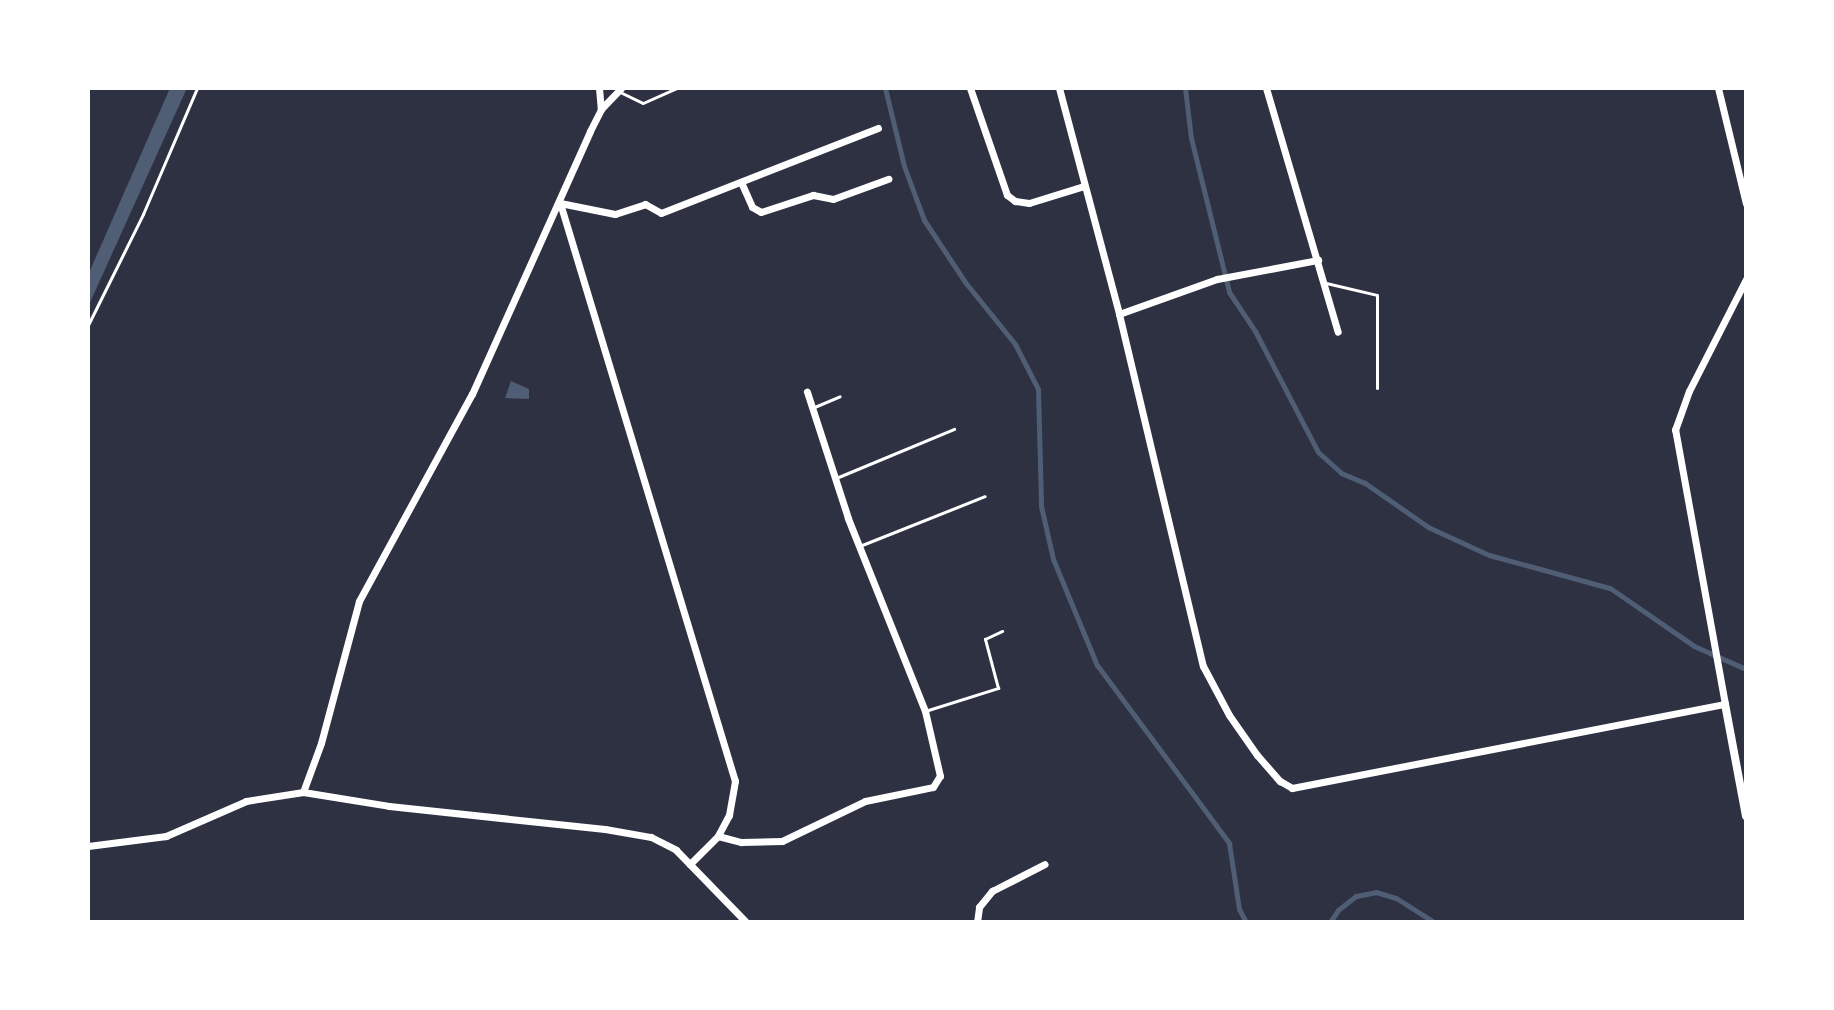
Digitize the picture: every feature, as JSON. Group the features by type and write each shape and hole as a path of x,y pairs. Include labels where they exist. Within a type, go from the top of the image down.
{"street":[{"path":"599,88 601,109"},
{"path":"970,88 1007,195 1015,201 1029,203 1084,186"},
{"path":"1059,88 1119,314 1203,666 1229,715 1280,781 1292,788 1298,787 1725,704"},
{"path":"1266,88 1338,332"},
{"path":"1718,88 1746,204"},
{"path":"303,792 321,743 359,601 472,394 601,109 620,90"},
{"path":"560,203 615,214 645,204 661,213 878,128"},
{"path":"741,182 752,207 761,212 813,195 833,199 888,179"},
{"path":"560,203 643,472 695,657 732,769 735,794 718,836 690,864"},
{"path":"1119,314 1217,279 1318,260"},
{"path":"1746,279 1689,391 1675,430 1717,645 1746,816"},
{"path":"718,836 741,842 782,841 865,801 936,785 940,776 925,711 859,547 807,392"},
{"path":"88,846 166,836 246,801 303,792 389,806 647,836 665,842 746,922"},
{"path":"977,922 979,907 992,891 1045,864"}],"lane":[{"path":"620,90 643,103 676,88"},
{"path":"1326,283 1377,295 1377,388"},
{"path":"812,408 840,396"},
{"path":"836,478 954,429"},
{"path":"859,547 985,496"},
{"path":"925,711 998,688 985,639 1002,631"}],"path":[{"path":"88,325 143,214 197,88"}],"water":[{"path":"170,88 187,88 88,307 88,275"},
{"path":"511,381 529,389 529,399 505,398"}],"waterway":[{"path":"885,88 904,166 924,220 965,282 1015,344 1038,389 1041,506 1053,559 1097,665 1229,843 1239,909 1246,922"},
{"path":"1185,88 1191,138 1229,292 1255,331 1318,452 1341,473 1365,483 1428,527 1489,555 1610,588 1694,646 1746,669"},
{"path":"1330,922 1338,910 1356,896 1376,892 1396,898 1434,922"}]}
